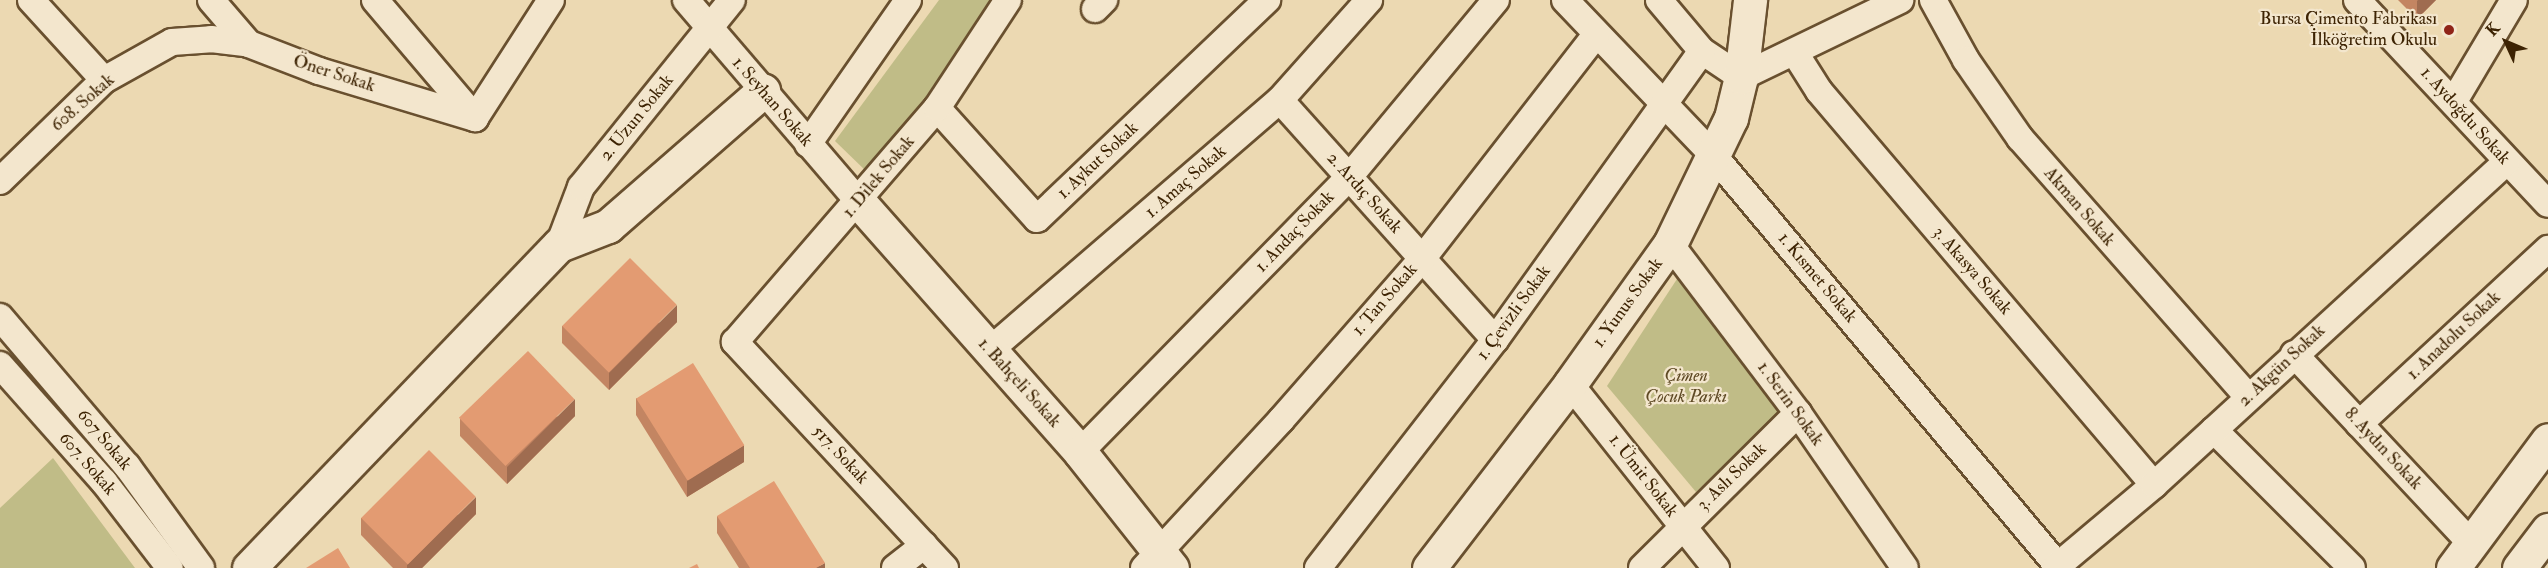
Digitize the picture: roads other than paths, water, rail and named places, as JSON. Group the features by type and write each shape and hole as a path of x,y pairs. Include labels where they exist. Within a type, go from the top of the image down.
{"street":[{"path":"31,0 105,80"},
{"name":"Öner Sokak","path":"211,0 249,44 319,71 475,118"},
{"path":"375,0 475,118 543,3"},
{"name":"1. Seyhan Sokak","path":"686,0 859,202"},
{"name":"2. Uzun Sokak","path":"559,245 582,187 732,0"},
{"name":"1. Dilek Sokak","path":"735,342 859,202 937,108 1008,0"},
{"name":"1. Aykut Sokak","path":"937,108 1037,219 1267,0"},
{"name":"1. Amaç Sokak","path":"990,350 1280,100 1369,0"},
{"name":"1. Andaç Sokak","path":"1080,452 1349,177 1496,0"},
{"name":"1. Kısmet Sokak","path":"1565,0 1661,104 1714,156 2057,567"},
{"path":"1659,0 1702,51 1741,77 1795,53 1900,0"},
{"name":"1. Yunus Sokak","path":"1429,568 1570,384 1670,244 1731,118 1741,77 1750,0"},
{"name":"Akman Sokak","path":"1933,0 1966,60 2020,138 2248,397"},
{"name":"1. Aydoğdu Sokak","path":"2357,0 2454,101 2506,162 2548,204"},
{"path":"2454,101 2514,0"},
{"path":"808,144 904,2"},
{"name":"1. Tan Sokak","path":"1159,563 1422,259 1596,35"},
{"name":"608. Sokak","path":"5,166 105,80 172,42 212,39 249,44"},
{"name":"1. Çevizli Sokak","path":"1318,568 1495,340 1661,104 1702,51"},
{"name":"3. Akasya Sokak","path":"1795,53 1819,91 2154,485"},
{"path":"249,568 559,245 608,226 763,90"},
{"name":"2. Ardıç Sokak","path":"1280,100 1495,340"},
{"name":"2. Akgün Sokak","path":"2057,567 2154,485 2294,354 2506,162"},
{"name":"1. Bahçeli Sokak","path":"859,202 1080,452 1159,563"},
{"name":"1. Serin Sokak","path":"1670,244 1798,413 1905,568"},
{"name":"1. Anadolu Sokak","path":"2359,424 2548,249"},
{"name":"607 Sokak","path":"0,317 127,466 201,568"},
{"name":"517. Sokak","path":"735,342 945,568"},
{"name":"8. Aydın Sokak","path":"2294,354 2359,424 2462,556"},
{"name":"607. Sokak","path":"0,365 104,482 170,568"},
{"name":"1. Ümit Sokak","path":"1570,384 1716,568"},
{"name":"3. Aslı Sokak","path":"1642,568 1798,413"},
{"path":"2214,430 2352,568"},
{"path":"2462,556 2548,440"},
{"path":"2519,568 2548,530"},
{"path":"895,568 924,545"}],"place":[{"name":"Bursa Çimento Fabrikası İlköğretim Okulu","path":"2449,30"}],"park label":[{"name":"Çimen Çocuk Parkı","path":"1686,388"}]}
